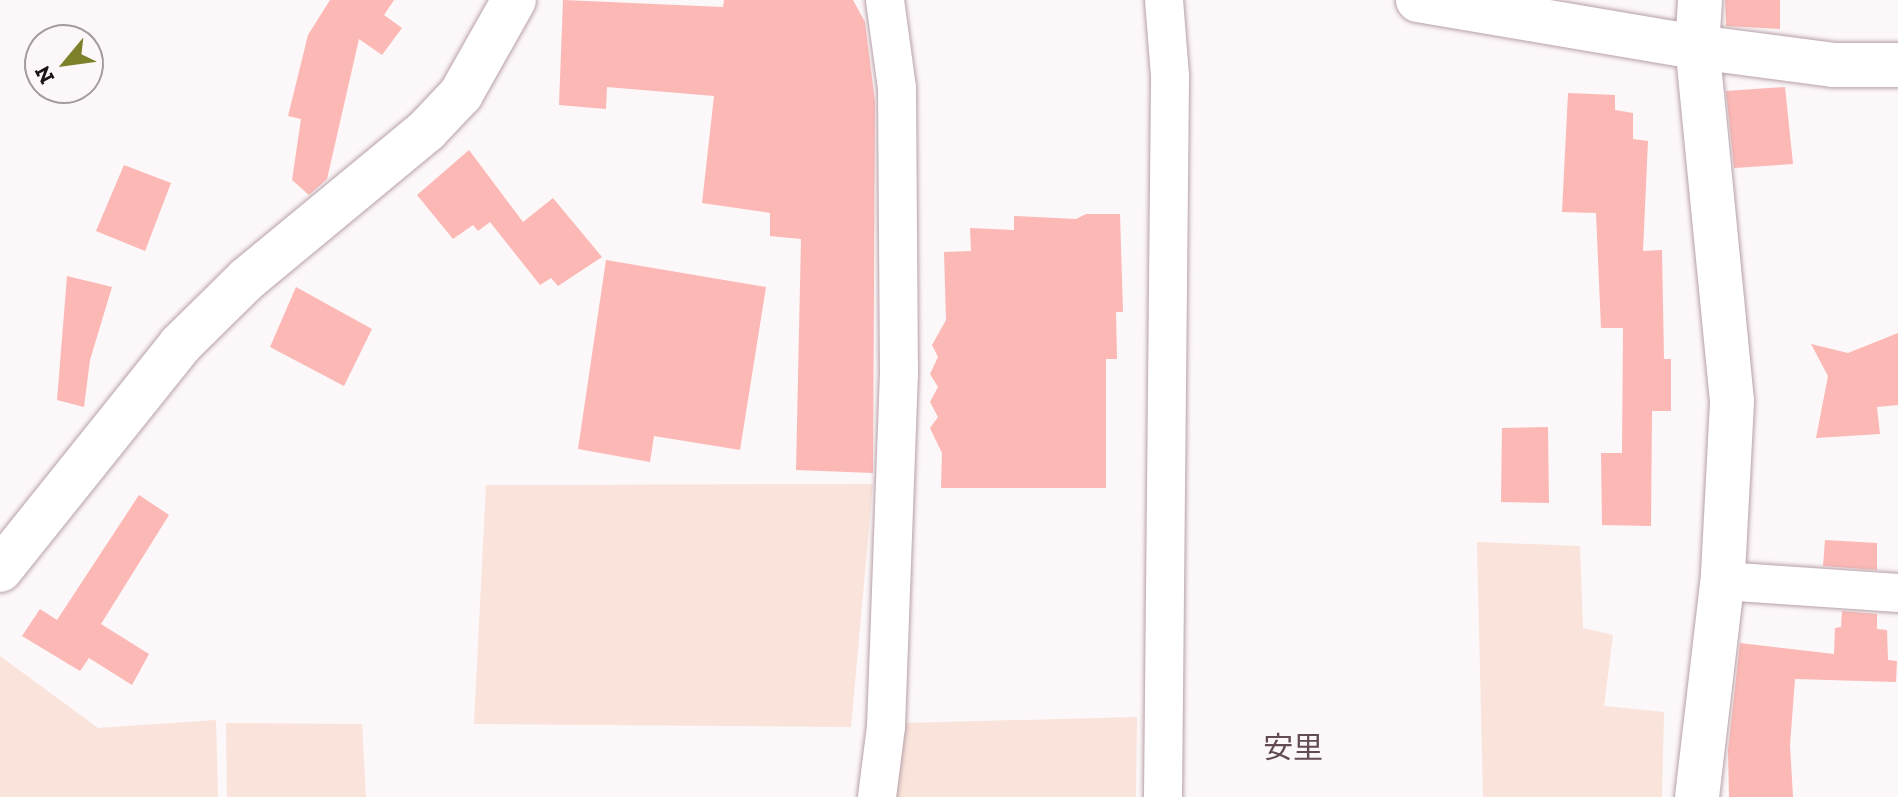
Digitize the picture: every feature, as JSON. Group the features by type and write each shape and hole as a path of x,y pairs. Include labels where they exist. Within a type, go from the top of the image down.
{"street":[{"path":"0,570 180,345 247,279 427,130 461,94 514,0"},
{"path":"877,797 886,727 900,360 897,88 885,0"},
{"path":"1163,797 1170,92 1164,0"},
{"path":"1418,0 1697,47 1833,65 1898,65"},
{"path":"1697,797 1723,581 1732,401 1697,47 1700,0"},
{"path":"1723,581 1898,593"}],"shaded area":[{"path":"873,484 851,727 474,724 486,485"},
{"path":"1477,542 1580,546 1583,628 1613,635 1604,706 1664,712 1662,797 1483,797"},
{"path":"0,656 98,728 216,720 218,797 0,797"},
{"path":"1137,717 1136,797 896,797 906,723"},
{"path":"226,723 362,724 366,797 227,797"}],"building":[{"path":"330,0 394,0 384,15 402,28 382,55 359,39 327,179 309,195 292,180 301,119 288,116 308,35"},
{"path":"563,0 723,7 724,0 853,0 865,22 875,102 873,473 796,470 801,239 770,236 770,213 702,203 714,96 607,87 606,109 559,105"},
{"path":"1725,0 1780,0 1780,29 1726,26"},
{"path":"1785,87 1793,164 1734,168 1726,91"},
{"path":"1568,93 1615,95 1615,110 1633,113 1633,139 1648,141 1643,251 1662,250 1664,359 1671,359 1671,411 1652,411 1651,526 1602,525 1601,453 1622,453 1623,328 1601,328 1596,213 1562,212"},
{"path":"469,150 523,222 553,198 602,257 558,286 551,278 540,285 490,222 478,231 473,225 453,239 417,195"},
{"path":"124,165 171,183 145,251 96,231"},
{"path":"1086,214 1120,214 1123,312 1116,312 1117,359 1106,359 1106,488 941,488 942,453 930,428 938,417 930,402 938,387 930,374 938,357 932,345 946,320 944,252 971,251 970,228 1014,230 1014,216 1076,219"},
{"path":"606,260 766,287 740,450 654,436 650,462 578,449"},
{"path":"67,276 112,287 90,360 84,407 57,400"},
{"path":"296,287 372,329 344,386 270,347"},
{"path":"1898,333 1898,405 1877,407 1880,434 1816,438 1828,376 1811,344 1848,353"},
{"path":"1548,427 1549,503 1501,502 1502,428"},
{"path":"139,495 169,515 101,624 149,654 132,685 89,658 80,671 22,636 40,609 57,620"},
{"path":"1825,540 1877,543 1877,570 1823,566"},
{"path":"1842,611 1877,614 1877,629 1887,630 1888,660 1897,661 1896,682 1795,679 1790,745 1793,797 1729,797 1728,750 1740,643 1834,654 1835,628 1841,627"}],"district":[{"name":"安里","path":"1293,748"}]}
